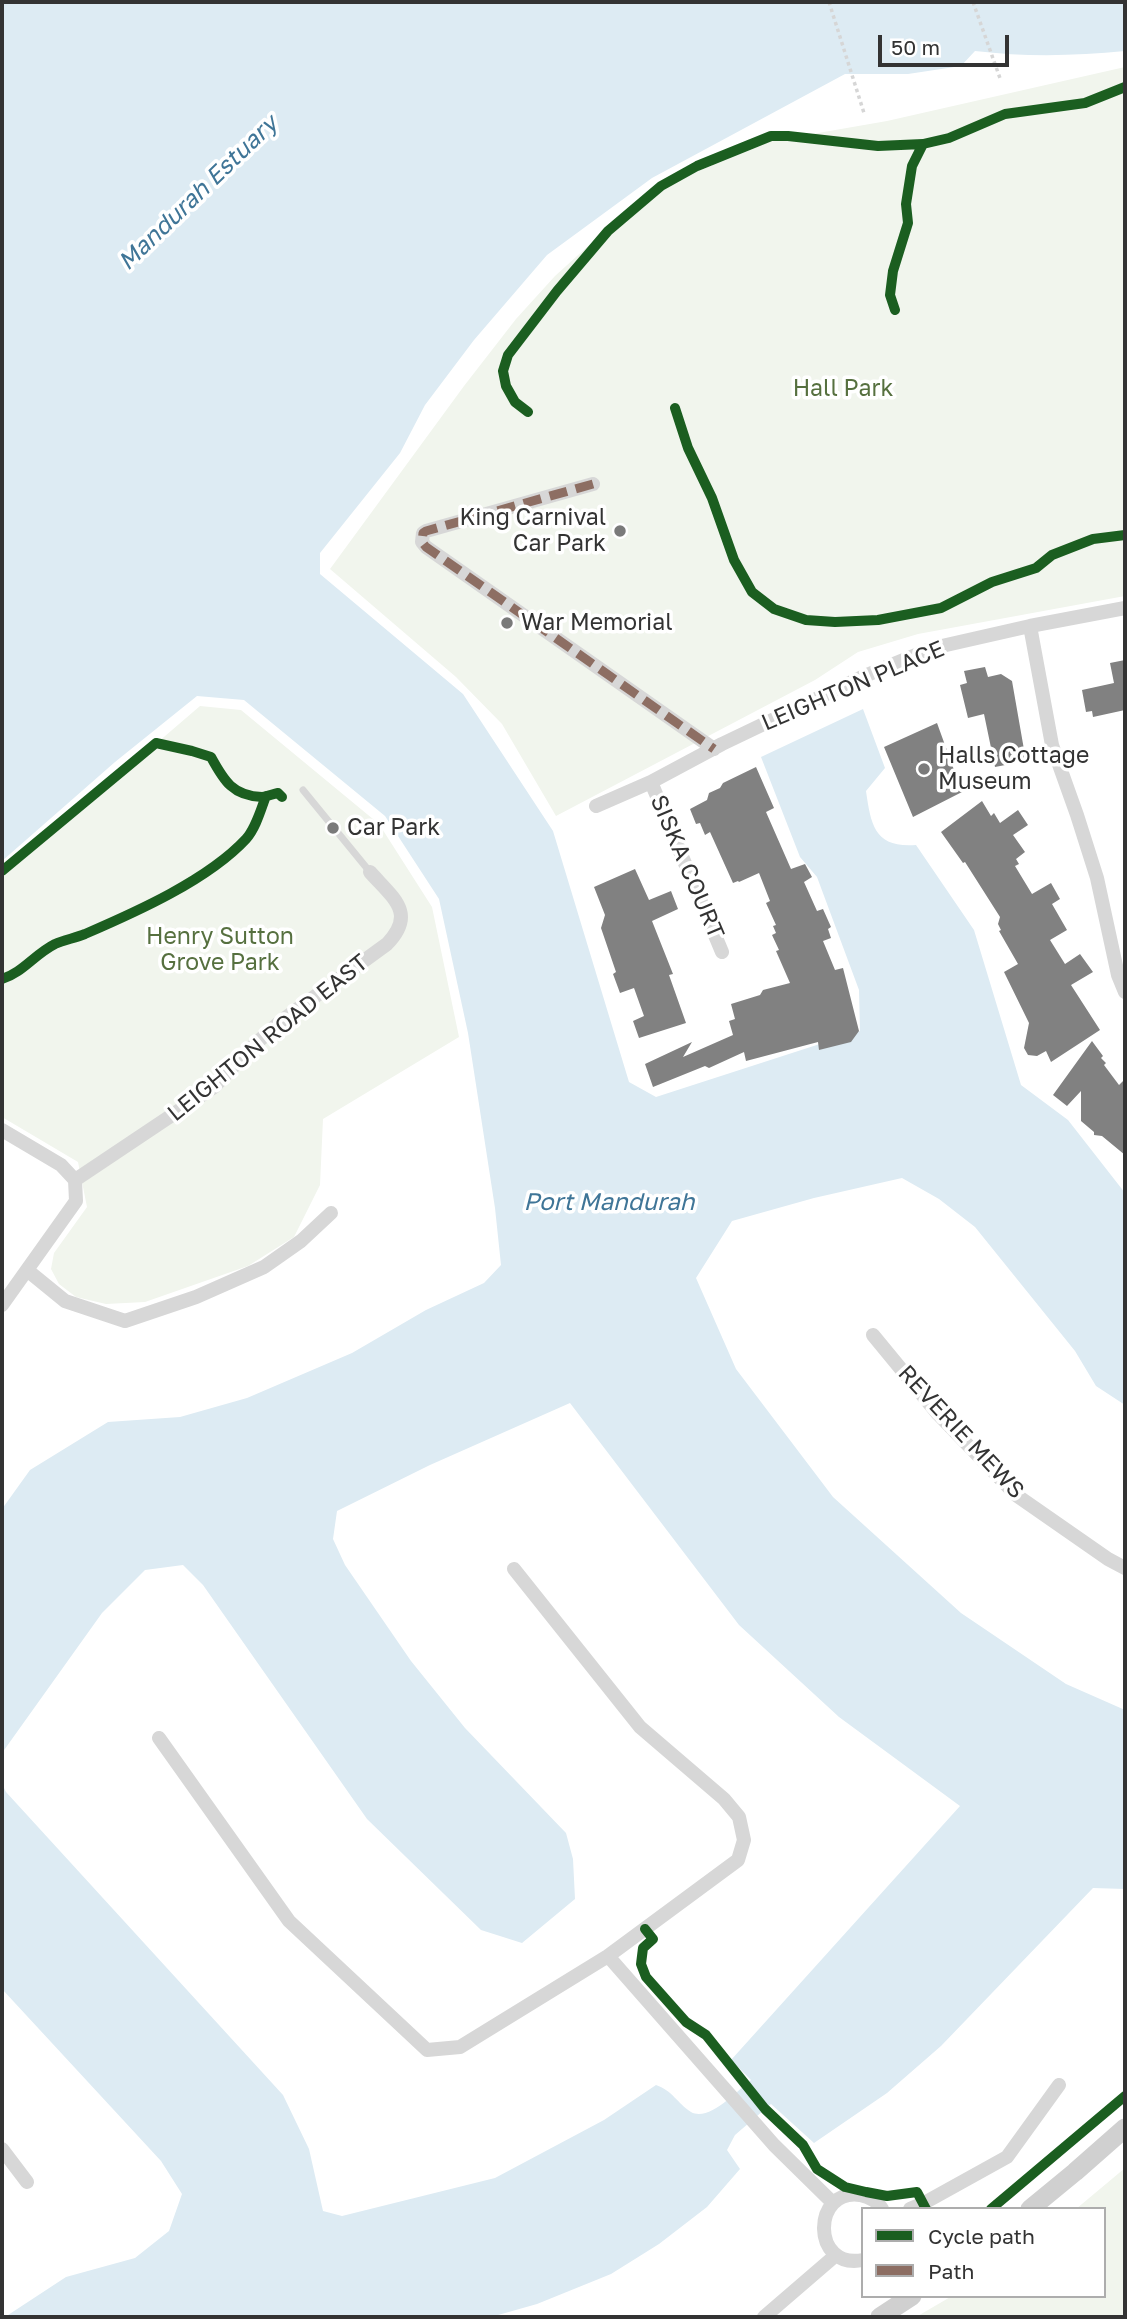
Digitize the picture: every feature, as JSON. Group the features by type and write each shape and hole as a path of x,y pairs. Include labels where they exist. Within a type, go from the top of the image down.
{"street":[{"path":"593,484 426,531 423,533 422,542 713,749"},
{"name":"LEIGHTON PLACE","path":"596,806 651,782 862,677 933,648 1125,608"},
{"path":"1030,626 1052,746 1093,866 1118,975 1125,992"},
{"name":"SISKA COURT","path":"651,782 722,953"},
{"name":"LEIGHTON ROAD EAST","path":"75,1180 214,1087 252,1047 280,1023 387,944 402,923 401,910 370,872"},
{"path":"2,1130 61,1166 75,1180 76,1201 2,1305"},
{"path":"27,1270 65,1301 125,1321 196,1297 264,1267 301,1241 331,1213"},
{"name":"REVERIE MEWS","path":"873,1335 938,1414 1016,1495 1125,1568"},
{"path":"159,1738 289,1921 427,2050 460,2047 608,1956 738,1860 744,1840 739,1817 724,1799 640,1727 514,1569"},
{"path":"608,1956 774,2145 833,2203"},
{"path":"915,2207 1007,2157 1059,2085"},
{"path":"1032,2207 1125,2129"},
{"path":"2,2149 27,2182"},
{"path":"861,2260 853,2262 836,2255 826,2243 822,2225 827,2211 839,2199 855,2194 869,2197 881,2207"},
{"path":"764,2317 836,2255"},
{"path":"880,2317 902,2299"}],"lane":[{"name":"LEIGHTON ROAD EAST","path":"303,790 370,872"}],"path":[{"path":"829,2 864,113"},
{"path":"973,2 1001,81"}],"green space":[{"name":"Hall Park","path":"1125,67 1125,596 918,634 858,652 815,680 556,816 502,724 456,677 330,569 464,386 516,319 555,276 598,237 674,181 772,141 887,121"},
{"name":"Henry Sutton Grove Park","path":"200,706 241,710 379,824 432,907 459,1037 323,1119 320,1185 294,1237 248,1266 145,1302 106,1304 76,1297 59,1284 51,1269 54,1253 87,1207 78,1162 2,1117 2,876"},
{"path":"1125,2168 1125,2317 916,2317 949,2298 1106,2298 1106,2207 1078,2207"}],"water":[{"name":"Port Mandurah","path":"2,2 1125,2 1125,51 1050,55 975,51 961,66 908,74 845,74 652,178 547,255 474,340 425,405 400,453 320,553 320,574 463,694 553,831 629,1082 656,1097 860,1031 859,990 817,877 800,857 761,757 863,709 885,768 866,791 873,824 883,838 892,843 916,845 974,930 1021,1085 1068,1120 1125,1193 1125,1405 1096,1386 1075,1351 975,1227 939,1199 902,1178 814,1198 732,1221 696,1278 736,1369 833,1497 961,1613 1066,1684 1125,1710 1125,1889 1093,1888 941,2046 887,2093 814,2143 771,2104 735,2135 727,2150 740,2169 707,2207 659,2244 611,2274 537,2304 491,2317 5,2317 66,2277 135,2258 169,2231 182,2194 161,2161 2,1989 2,1784 6,1792 283,2095 309,2149 323,2211 342,2216 495,2178 604,2120 656,2085 667,2090 691,2112 698,2114 723,2104 751,2080 731,2060 960,1806 839,1717 739,1625 570,1403 430,1465 337,1511 333,1539 345,1565 411,1661 465,1728 566,1833 573,1859 575,1899 522,1943 481,1930 367,1819 203,1585 183,1565 145,1570 102,1613 2,1753 2,1509 30,1470 108,1422 180,1417 247,1398 352,1353 426,1310 484,1283 501,1265 468,1033 439,899 385,816 244,700 197,696 115,762 2,861"}],"building":[{"path":"1125,660 1125,710 1093,717 1092,711 1086,712 1082,690 1114,683 1110,663"},
{"path":"985,667 988,677 1001,674 1012,681 1026,761 995,767 984,714 968,718 960,685 967,683 964,671"},
{"name":"Halls Cottage Museum","path":"937,723 962,792 913,817 884,747"},
{"path":"756,767 774,808 766,812 791,869 805,864 812,877 804,882 817,911 823,909 831,927 828,929 831,938 823,941 835,970 843,968 859,1031 851,1042 819,1050 818,1042 746,1061 744,1052 709,1068 705,1066 653,1087 645,1064 692,1042 683,1057 733,1035 729,1021 735,1019 731,1004 760,995 763,990 790,983 776,951 779,950 772,935 776,933 773,926 776,925 766,903 770,901 759,873 733,883 710,832 705,835 700,823 696,824 690,809 707,800 709,793 720,788 723,783"},
{"path":"982,801 991,816 994,813 1000,823 1018,810 1028,825 1013,835 1025,852 1016,859 1019,864 1015,866 1032,894 1051,883 1060,899 1052,904 1067,930 1050,940 1065,964 1080,954 1093,972 1071,985 1100,1030 1051,1062 1046,1051 1037,1056 1028,1055 1024,1048 1029,1023 1004,972 1018,964 999,931 1000,917 965,862 963,863 941,832"},
{"path":"635,869 649,900 671,891 678,909 652,921 673,974 669,975 686,1023 639,1038 633,1021 644,1016 634,988 620,993 601,928 605,915 594,887"},
{"path":"1092,1041 1103,1056 1101,1058 1106,1063 1104,1065 1119,1085 1125,1079 1125,1155 1102,1136 1094,1135 1081,1121 1081,1091 1067,1106 1053,1095"}],"marked path":[{"path":"593,484 426,531 423,533 422,542 714,749"}],"cycle path":[{"path":"528,412 515,402 506,386 503,371 508,355 608,231 661,186 697,166 771,136 878,146 923,144 949,138 1005,114 1085,103 1125,87"},
{"path":"895,310 890,295 893,271 908,223 906,204 912,166 923,144"},
{"path":"675,408 688,448 712,498 734,560 752,592 774,609 806,620 878,620 941,608 992,582 1036,568 1052,555 1093,539 1125,535"},
{"path":"2,871 156,743 211,757 230,786 244,794 262,797 278,793 282,797"},
{"path":"2,979 55,944 85,934 148,905 212,868 250,835 266,796"},
{"path":"645,1929 653,1939 643,1948 641,1964 646,1977 686,2022 706,2035 765,2109 803,2145 817,2169 845,2187 866,2192 887,2196 917,2192 925,2207"},
{"path":"993,2207 1125,2096"}],"place":[{"name":"King Carnival Car Park","path":"620,531"},
{"name":"War Memorial","path":"507,623"},
{"name":"Halls Cottage Museum","path":"924,769"},
{"name":"Car Park","path":"333,828"}],"water label":[{"name":"Mandurah Estuary","path":"198,193"}]}
